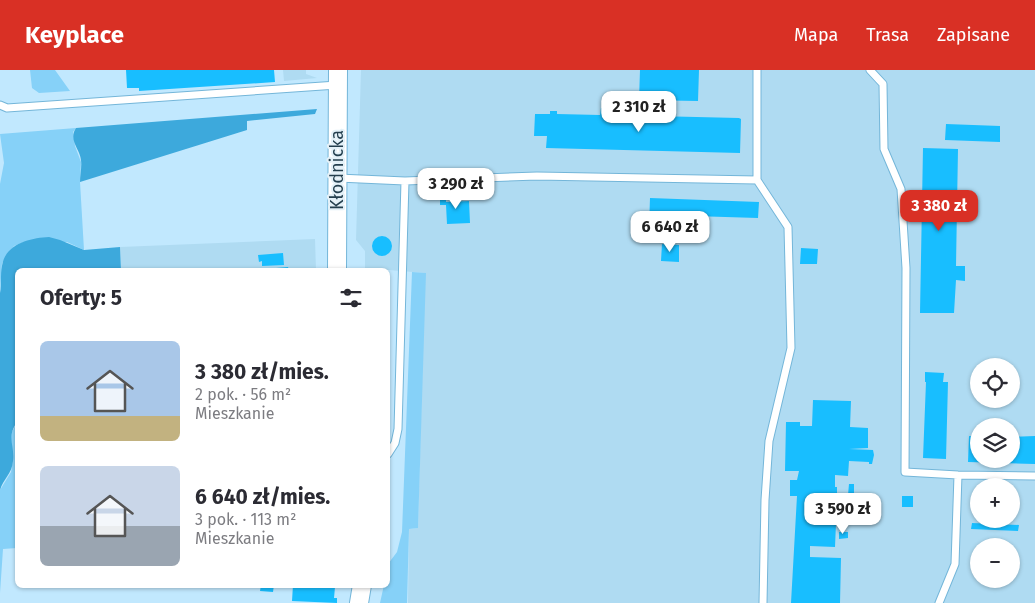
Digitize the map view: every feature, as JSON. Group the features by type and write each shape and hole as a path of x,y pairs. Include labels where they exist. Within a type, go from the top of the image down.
{"street":[{"name":"Kłodnicka","path":"337,268 338,78"},
{"path":"359,603 362,588"}],"lane":[{"path":"757,70 757,180 788,227 791,339 791,348 769,441 765,500 764,603"},
{"path":"870,70 883,84 884,149 901,189 906,268 905,472 958,476 1035,476"},
{"path":"0,105 7,108 338,78"},
{"path":"338,178 405,181 537,176 757,180"},
{"path":"390,451 395,443 398,429 405,181"},
{"path":"939,603 955,564 958,476"}],"shaded area":[{"path":"30,70 55,70 70,91 39,93 32,88"},
{"path":"283,70 306,70 306,74 317,78 284,81"},
{"path":"361,70 1035,70 1035,603 408,603 409,529 418,528 425,273 390,270 390,268 365,268 365,251 356,240"},
{"path":"317,109 315,114 247,121 247,130 80,182 81,160 73,137 76,128"},
{"path":"76,128 73,132 75,146 81,162 80,182 84,250 67,242 24,242 14,246 2,263 0,293 0,184 4,163 0,134"},
{"path":"49,237 84,250 120,247 121,268 15,268 15,426 11,437 12,466 0,490 0,293 2,266 4,258 13,247 34,239"},
{"path":"315,239 316,268 121,268 120,247"},
{"path":"412,272 426,273 418,528 409,529 407,603 380,603 383,588 390,588 390,561 397,552 402,532"},
{"path":"15,426 15,548 3,549 0,593 0,490 11,472 13,460 10,441"}],"building":[{"path":"126,70 274,70 275,82 139,91 139,88 127,88"},
{"path":"640,70 699,70 698,101 639,100"},
{"path":"601,108 612,109 611,115 739,118 741,119 740,153 546,148 547,136 534,136 535,114 550,114 550,111 557,111 557,114 600,115"},
{"path":"946,124 1000,126 1000,142 945,140"},
{"path":"923,148 958,149 956,266 965,266 965,281 956,280 954,313 920,313"},
{"path":"440,189 446,189 446,202 469,201 470,223 447,224 446,205 440,205"},
{"path":"650,198 759,202 758,218 660,215 660,229 649,228"},
{"path":"378,236 386,236 392,242 392,250 386,256 378,256 372,250 372,242"},
{"path":"662,244 679,245 679,262 661,261"},
{"path":"801,248 818,249 817,264 800,264"},
{"path":"283,253 284,265 262,266 262,261 259,262 258,255"},
{"path":"925,372 944,373 943,382 948,382 946,459 923,458"},
{"path":"813,400 851,401 850,427 868,428 868,448 849,449 873,450 874,455 872,464 869,464 869,462 849,461 848,476 835,475 837,495 834,497 837,499 835,547 810,546 810,557 841,558 840,603 791,603 797,496 790,496 790,480 797,480 799,471 785,471 786,422 800,422 800,426 812,426"},
{"path":"969,436 970,462 968,462"},
{"path":"1035,436 1035,464 1020,464 1020,437"},
{"path":"849,484 854,484 854,496 848,495"},
{"path":"902,496 913,496 913,507 902,507"},
{"path":"865,498 871,504 865,510 859,504"},
{"path":"839,508 849,508 849,516 838,516"},
{"path":"971,528 1018,528 1018,531"},
{"path":"839,532 848,532 848,538 839,539"},
{"path":"260,588 274,588 273,592 260,591"},
{"path":"293,588 335,588 334,598 337,598 337,603 292,601"}]}
